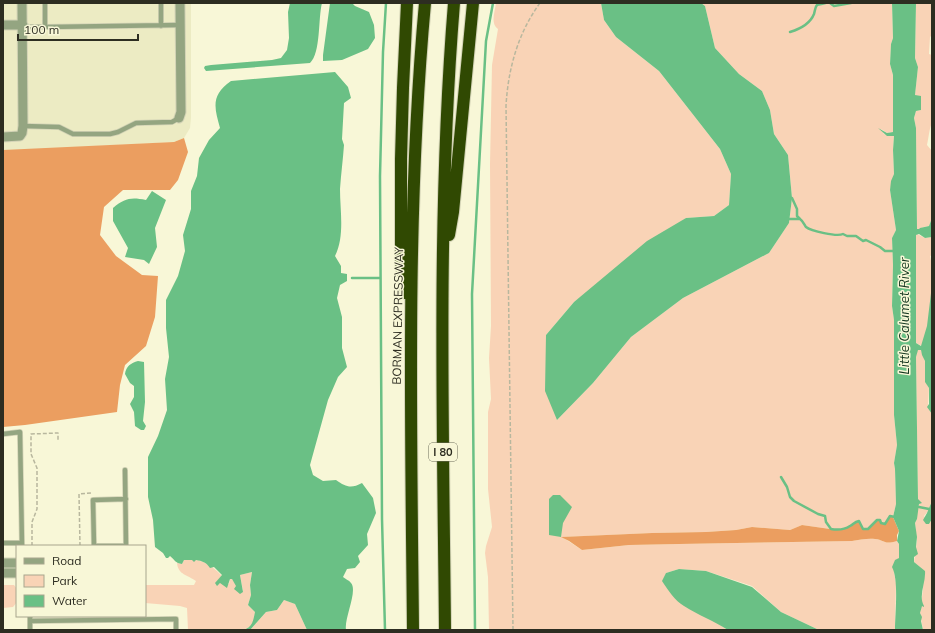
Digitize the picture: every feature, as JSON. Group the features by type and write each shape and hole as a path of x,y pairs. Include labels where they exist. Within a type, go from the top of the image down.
{"highway":[{"path":"407,3 403,88 401,261 411,337"},
{"name":"BORMAN EXPRESSWAY","path":"413,630 411,337 415,157 425,3"},
{"name":"I 80","path":"445,630 442,273 448,107 454,3"},
{"path":"442,273 453,212 473,3"}],"street":[{"path":"3,137 20,136 23,126 22,3"},
{"path":"179,118 181,112 180,3"},
{"path":"3,25 22,25"},
{"path":"3,563 16,563"},
{"path":"3,573 16,573"}],"lane":[{"path":"45,3 45,27"},
{"path":"161,3 161,26"},
{"path":"22,25 29,27 180,25"},
{"path":"23,126 59,126 71,134 76,135 110,134 118,132 136,123 172,122 179,118"},
{"path":"3,434 20,432 22,544 3,543"},
{"path":"125,470 126,545"},
{"path":"94,545 93,500 126,499"},
{"path":"30,630 30,618 176,619 176,630"}],"path":[{"path":"512,630 506,106 508,83 515,52 524,30 540,3"},
{"path":"32,545 32,522 37,509 36,467 31,454 31,436 32,433 58,433 58,441"}],"shaded area":[{"path":"3,3 191,3 191,118 190,128 184,138 174,142 3,151"},
{"path":"184,138 188,152 178,180 170,190 123,190 104,207 100,235 116,256 142,275 158,276 155,317 146,346 125,365 120,385 117,412 3,427 3,150 174,142"},
{"path":"890,516 893,517 899,531 897,541 889,543 869,539 852,541 629,545 582,550 561,537 706,532 736,530 752,527 790,530 802,525 837,530 849,527 859,521 863,529 868,529 877,520 880,520 881,523 885,524"}],"green space":[{"path":"496,3 601,3 604,20 616,37 659,71 720,149 731,174 729,205 714,216 686,218 574,302 546,335 557,420 593,383 631,337 683,298 769,253 789,223 792,198 788,155 774,134 770,110 762,91 739,74 715,48 705,6 701,3 892,3 893,38 891,44 890,64 893,75 893,132 887,133 881,129 884,134 894,136 894,174 890,190 896,230 892,238 894,415 897,445 894,463 896,504 893,517 890,516 885,524 879,524 863,529 861,523 856,522 849,527 837,530 802,525 790,530 752,527 736,530 706,532 562,537 582,550 629,545 852,541 869,539 887,542 897,541 899,544 899,558 894,572 896,583 895,630 819,630 781,612 752,586 706,571 679,569 666,573 716,622 728,630 489,630 488,577 485,553 492,527 488,489 488,412 491,399 489,358 491,326 490,164 492,65 498,29 494,24"},
{"path":"916,3 932,3 932,35 930,37 929,54 932,55 932,122 927,145 932,151 932,218 929,226 919,229 917,229 916,128 914,118 916,111 921,110 915,95 918,67 915,58"},
{"path":"917,234 925,238 932,237 932,255 930,256 932,288 930,315 922,346 916,343"},
{"path":"917,350 921,350 925,361 925,381 929,388 928,406 932,414 932,500 930,507 924,516 929,524 932,519 932,630 923,630 920,613 923,589 921,568 914,562 917,541 915,523 920,502 918,500 916,357"},
{"path":"184,560 201,561 209,565 222,576 216,583 217,585 220,583 229,584 230,579 232,579 243,591 240,575 252,572 250,585 251,595 248,605 255,612 251,625 243,630 188,630 187,608 146,603 146,585 194,585 196,581 179,570 177,563 182,564"},
{"path":"3,585 14,585 16,588 16,603 13,607 3,608"},
{"path":"284,600 295,604 307,630 250,630 266,612 277,610"}],"water":[{"path":"290,3 322,3 318,44 314,58 310,63 206,71 204,68 205,66 281,58 287,50 289,38 288,12"},
{"path":"330,3 352,3 355,6 369,12 374,25 375,38 368,49 342,60 323,61"},
{"path":"601,3 701,3 705,6 715,48 739,74 762,91 770,110 774,134 788,155 792,198 789,223 769,253 683,298 631,337 593,383 557,420 545,391 546,335 574,302 647,241 686,218 714,216 729,205 731,174 720,149 659,71 616,37 604,20"},
{"name":"Little Calumet River","path":"892,3 916,3 915,58 918,67 915,95 921,96 921,110 916,111 914,118 916,128 917,229 929,226 932,218 932,237 925,238 919,234 916,235 916,343 921,346 927,326 932,293 932,414 927,407 929,404 929,388 925,382 925,361 921,350 918,350 916,357 918,499 922,503 919,504 915,523 917,537 916,547 918,554 914,557 914,562 925,571 922,593 922,602 924,607 922,606 920,613 922,617 921,621 923,630 895,630 896,588 892,567 895,560 899,558 899,544 897,541 899,531 893,517 896,504 894,463 897,445 894,415 892,238 896,230 890,190 891,181 894,174 894,136 887,136 878,128 887,133 893,132 893,75 890,64 891,44 893,38"},
{"path":"335,72 348,87 351,98 344,103 342,139 344,145 340,189 341,232 335,256 341,266 341,273 347,274 347,281 340,285 337,298 342,317 342,348 347,367 338,377 328,400 310,465 313,475 323,481 336,480 346,486 352,487 362,483 373,498 376,513 367,534 368,545 358,556 360,562 355,568 347,569 343,577 350,582 353,587 346,630 307,630 295,604 284,600 277,610 266,612 250,630 243,630 251,625 255,612 248,605 251,595 250,585 252,572 240,575 243,592 240,594 234,589 236,586 232,579 230,579 227,588 220,583 217,586 215,583 222,575 214,567 210,568 204,562 196,560 194,562 192,560 184,560 182,564 180,564 170,556 166,558 163,553 155,547 153,520 148,497 148,457 158,436 167,410 165,379 169,357 166,328 166,300 178,276 185,251 183,235 191,209 191,191 197,176 199,158 209,140 220,128 216,114 216,102 220,91 231,81"},
{"path":"152,191 166,200 155,228 157,247 149,264 144,260 125,257 128,248 113,221 113,208 128,199 146,200"},
{"path":"138,361 144,362 145,402 143,421 146,426 144,430 141,430 135,426 134,412 130,404 134,397 134,386 130,383 125,374 129,365"},
{"path":"553,495 560,495 572,507 563,523 561,537 549,535 549,499"},
{"path":"932,501 932,519 929,524 926,524 923,520"},
{"path":"679,569 706,571 752,587 781,612 819,630 728,630 684,606 672,595 662,581 666,573"}],"waterway":[{"path":"385,630 382,519 380,176 383,52 386,3"},
{"path":"475,630 472,294 486,41 493,3"},
{"path":"790,32 801,28 807,23 812,18 817,5 826,3"},
{"path":"830,3 834,6 851,3"},
{"path":"791,198 797,209 797,216 800,219"},
{"path":"786,219 800,219 806,227 813,230 830,234 856,236 863,241 866,240 880,247 885,251 896,251"},
{"path":"352,278 380,278"},
{"path":"781,477 787,487 790,497 794,501 818,514 825,516 826,522 831,529 838,530 859,521 863,529 868,529 877,520 880,520 881,523 885,524 890,516 895,517"},
{"path":"919,507 929,509"}]}
